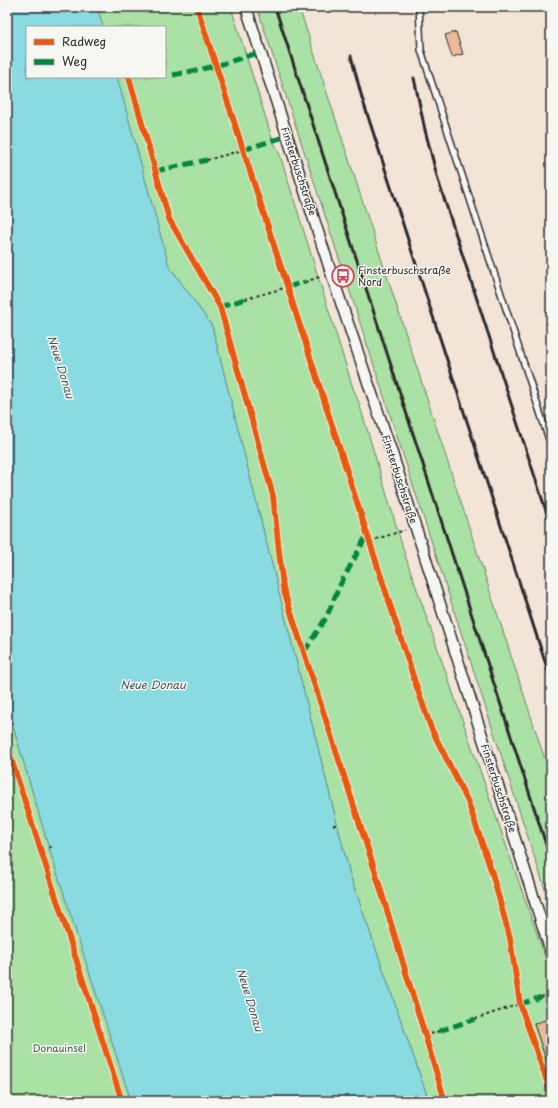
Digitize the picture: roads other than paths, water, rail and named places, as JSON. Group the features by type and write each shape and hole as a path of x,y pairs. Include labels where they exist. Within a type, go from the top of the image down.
{"street":[{"name":"Finsterbuschstraße","path":"246,7 334,282 394,458 551,952"}],"lane":[{"path":"419,7 421,50 551,446"}],"water":[{"name":"Neue Donau","path":"7,7 97,7 103,26 26,26 26,78 117,78 169,266 212,326 350,875 429,1101 131,1101 49,848 7,706"}],"railway":[{"path":"275,7 551,860"},
{"path":"351,56 362,98 551,680"},
{"path":"414,78 425,130 438,180 551,526"}],"place":[{"name":"Finsterbuschstraße Nord","path":"343,276"}],"park label":[{"name":"Donauinsel","path":"59,1048"}]}
